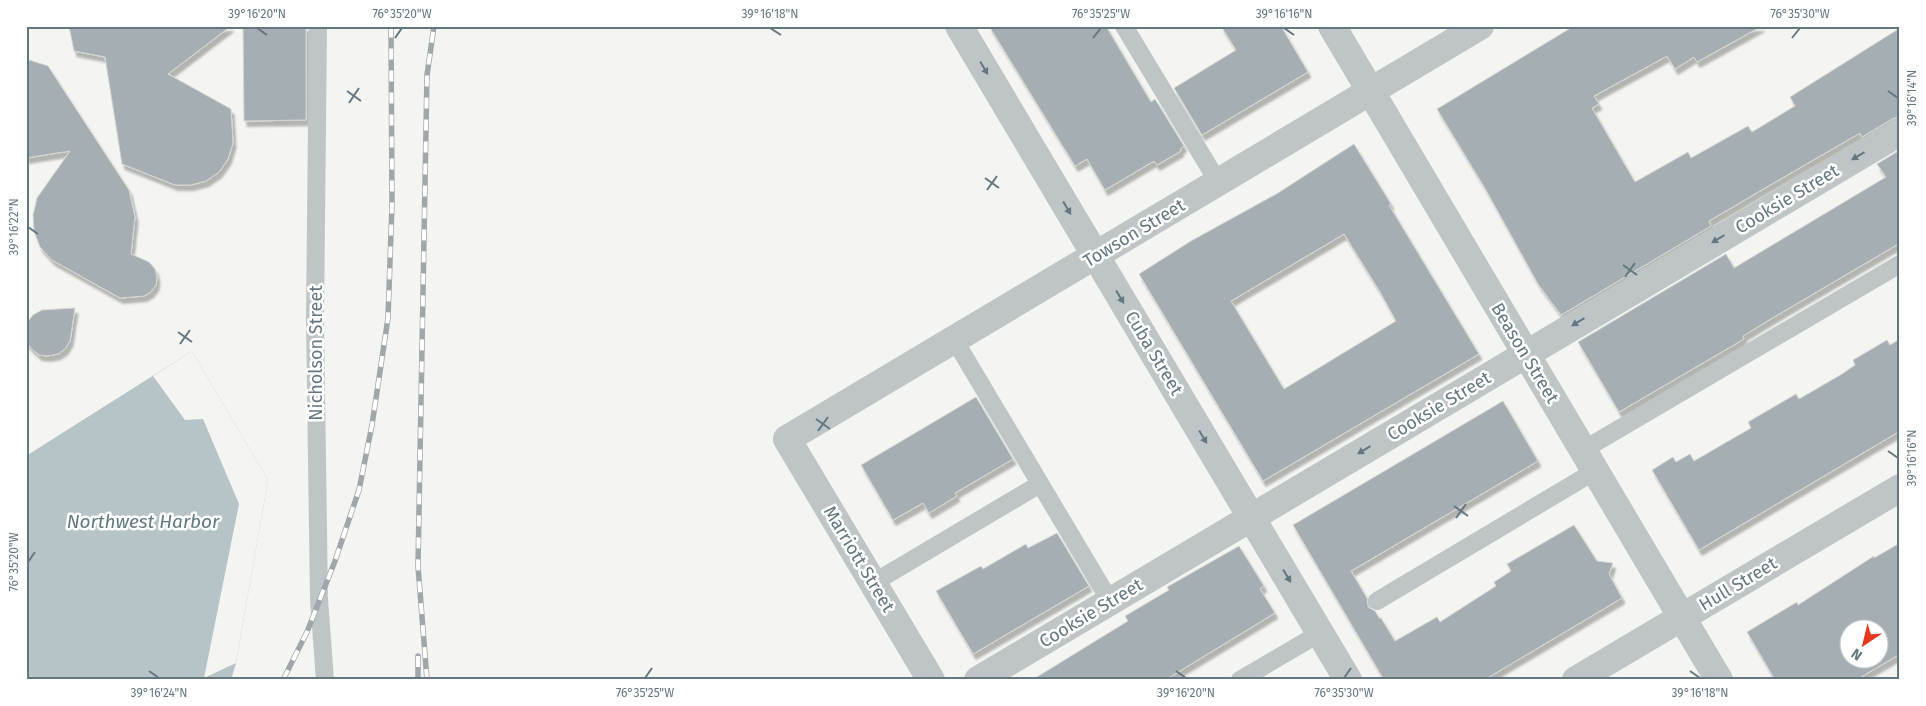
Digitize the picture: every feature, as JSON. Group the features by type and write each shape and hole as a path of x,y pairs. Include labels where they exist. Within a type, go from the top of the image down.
{"street":[{"name":"Cuba Street","path":"959,26 1348,680"},
{"name":"Beason Street","path":"1332,26 1718,680"},
{"name":"Towson Street","path":"787,439 1480,26"},
{"name":"Cooksie Street","path":"978,680 1900,132"},
{"name":"Marriott Street","path":"787,439 931,680"},
{"name":"Hull Street","path":"1576,680 1900,488"}],"lane":[{"name":"Nicholson Street","path":"318,26 315,320 319,600 325,680"},
{"path":"1124,26 1218,182"},
{"path":"1377,601 1589,461 1900,264"},
{"path":"954,339 1110,601"},
{"path":"873,583 1040,484"},
{"path":"1240,680 1320,633"}],"water":[{"name":"Northwest Harbor","path":"192,351 268,480 236,663 231,680 26,680 26,456"}],"pier":[{"path":"192,351 268,480 236,663 204,678 239,504 203,419 185,420 153,376"}],"building":[{"path":"69,26 231,26 168,74 231,109 233,143 228,159 219,172 206,181 191,185 175,185 122,164 105,57 74,51"},
{"path":"243,26 306,26 306,120 244,121"},
{"path":"989,26 1106,26 1151,102 1155,99 1184,146 1180,149 1181,151 1157,165 1154,161 1105,190 1087,159 1075,166"},
{"path":"1221,26 1281,26 1308,72 1202,135 1174,88 1236,50"},
{"path":"1574,26 1762,26 1697,62 1694,57 1675,69 1667,56 1594,96 1599,104 1592,108 1635,182 1688,152 1691,158 1748,126 1752,132 1795,106 1790,97 1900,28 1900,116 1862,137 1860,133 1765,188 1709,221 1711,226 1561,315 1538,284 1486,190 1437,109"},
{"path":"26,59 48,66 129,190 135,217 131,254 149,262 155,269 157,277 156,285 151,292 144,296 120,298 52,260 40,247 34,231 33,215 37,198 70,151 26,158"},
{"path":"1354,144 1479,354 1263,481 1139,274 1191,241 1278,193","holes":["1344,234 1396,321 1284,389 1231,301"]},
{"path":"1900,150 1900,243 1743,336 1744,339 1619,412 1578,342 1726,254 1734,268 1886,177 1877,164"},
{"path":"75,308 70,341 65,349 58,354 39,355 26,342 26,324 33,315 42,310"},
{"path":"1900,339 1900,431 1699,550 1652,470 1673,457 1676,462 1690,454 1694,461 1751,428 1748,422 1796,394 1799,399 1842,374 1855,365 1853,360 1887,340 1890,345"},
{"path":"976,397 1013,459 955,493 957,496 929,513 923,503 893,520 861,465"},
{"path":"1503,401 1538,461 1351,571 1367,598 1368,607 1381,618 1395,641 1437,617 1440,622 1496,586 1494,582 1511,571 1507,564 1574,525 1597,561 1613,563 1609,574 1622,598 1484,680 1384,680 1293,525"},
{"path":"1057,533 1089,586 973,654 936,591 981,566 983,569 1026,544 1028,548"},
{"path":"1900,543 1900,654 1888,661 1888,618 1838,618 1838,668 1876,668 1856,680 1775,680 1747,632 1797,602 1798,605 1874,556 1874,558"},
{"path":"1239,546 1264,586 1260,589 1275,613 1165,680 1032,680 1128,621 1125,616 1169,590 1167,587"}],"railway":[{"path":"283,680 307,632 335,561 359,490 372,425 388,318 392,204 391,26"},
{"path":"427,680 418,566 427,75 434,26"},
{"path":"418,656 418,680"}]}
